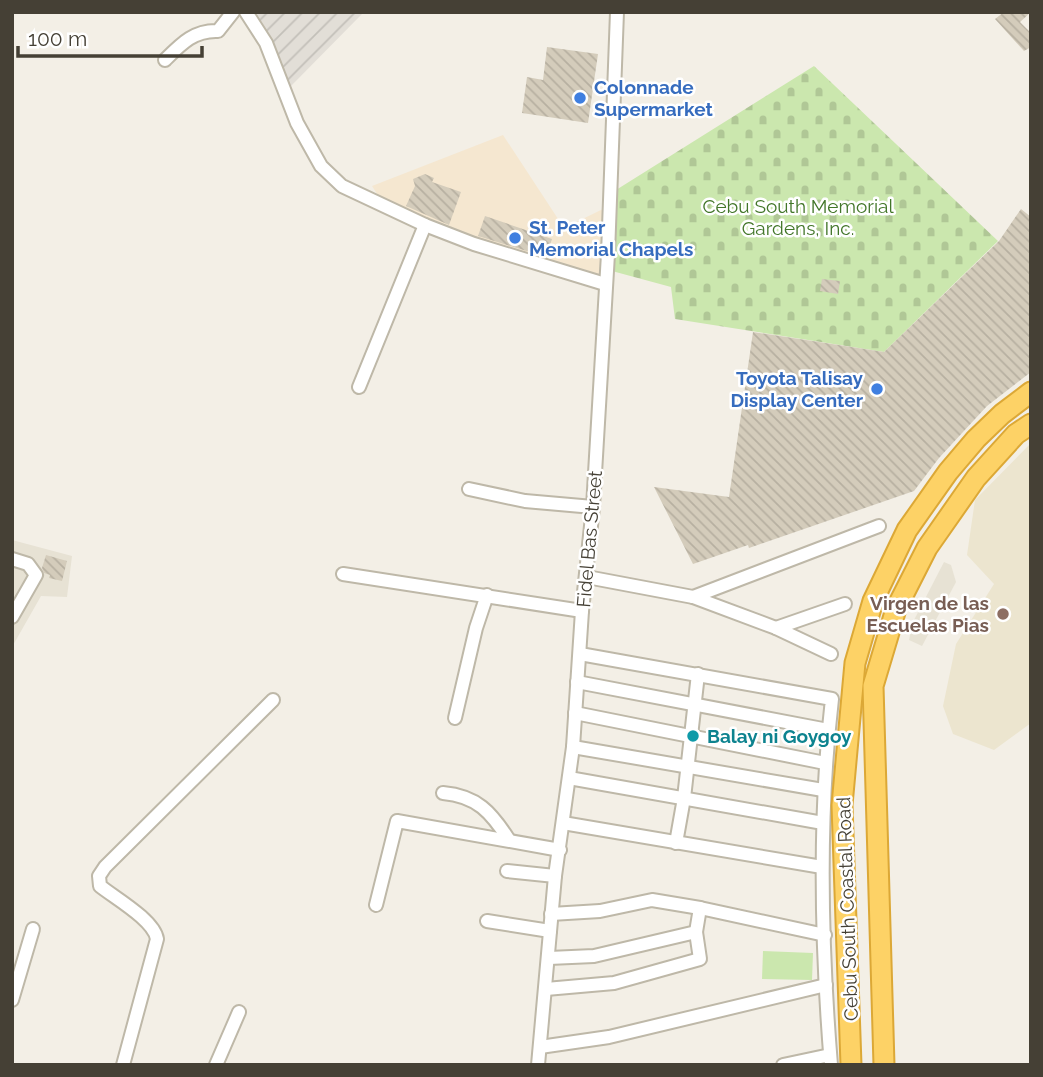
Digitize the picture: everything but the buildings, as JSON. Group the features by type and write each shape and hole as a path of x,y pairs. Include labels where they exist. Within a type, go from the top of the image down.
{"highway":[{"name":"Cebu South Coastal Road","path":"851,1065 833,839 842,805 855,663 873,601 907,530 948,472 976,439 1002,414 1031,392"},
{"name":"Cebu South Coastal Road","path":"884,1065 873,686 896,609 927,548 976,478 1016,434 1031,424"}],"street":[{"path":"164,60 197,33 205,30 218,31 233,12"},
{"path":"246,12 266,43 297,123 321,166 342,186 425,225 474,244 606,284"},
{"name":"Fidel Bas Street","path":"538,1065 555,876 573,747 582,611 593,507 606,284 617,12"},
{"path":"359,387 425,225"},
{"path":"469,489 524,501 593,507"},
{"path":"693,597 879,526"},
{"path":"12,559 28,564 36,575 12,617"},
{"path":"343,574 582,611"},
{"path":"587,577 693,597 776,628 831,654"},
{"path":"455,718 476,628 487,596"},
{"path":"776,628 845,604"},
{"path":"580,653 832,699 822,823 833,839 821,867 831,1060 783,1065"},
{"path":"676,843 684,799 698,674"},
{"path":"577,682 828,730"},
{"path":"123,1065 156,939 155,931 100,886 99,876 272,700"},
{"path":"575,713 825,763"},
{"path":"573,747 823,790"},
{"path":"569,778 822,823"},
{"path":"443,793 465,796 476,801 499,824 509,840"},
{"path":"376,905 397,821 560,850"},
{"path":"563,823 821,867"},
{"path":"507,871 555,876"},
{"path":"551,914 600,911 652,900 825,935"},
{"path":"546,989 614,983 700,959 696,932 701,908"},
{"path":"487,921 550,931"},
{"path":"12,1000 33,929"},
{"path":"549,958 594,956 696,932"},
{"path":"540,1047 609,1037 826,985"},
{"path":"216,1065 239,1012"}],"shaded area":[{"path":"252,12 364,12 290,87"},
{"path":"503,135 564,228 603,209 599,279 495,246 381,200 372,186"},
{"name":"Virgen de las Escuelas Pias","path":"1031,443 1031,723 994,750 953,734 943,706 956,644 994,584 967,555 975,500"},
{"path":"12,540 72,556 67,597 41,596 12,647"},
{"path":"944,562 951,565 956,582 922,646 909,640 913,622"}],"green space":[{"name":"Cebu South Memorial Gardens, Inc.","path":"814,66 998,241 884,352 675,319 671,287 612,271 616,190"},
{"path":"763,951 813,953 812,980 762,979"}],"place":[{"name":"Colonnade Supermarket","path":"580,98"},
{"name":"St. Peter Memorial Chapels","path":"515,238"},
{"name":"Toyota Talisay Display Center","path":"877,389"},
{"name":"Virgen de las Escuelas Pias","path":"1003,614"},
{"name":"Balay ni Goygoy","path":"693,736"}]}
